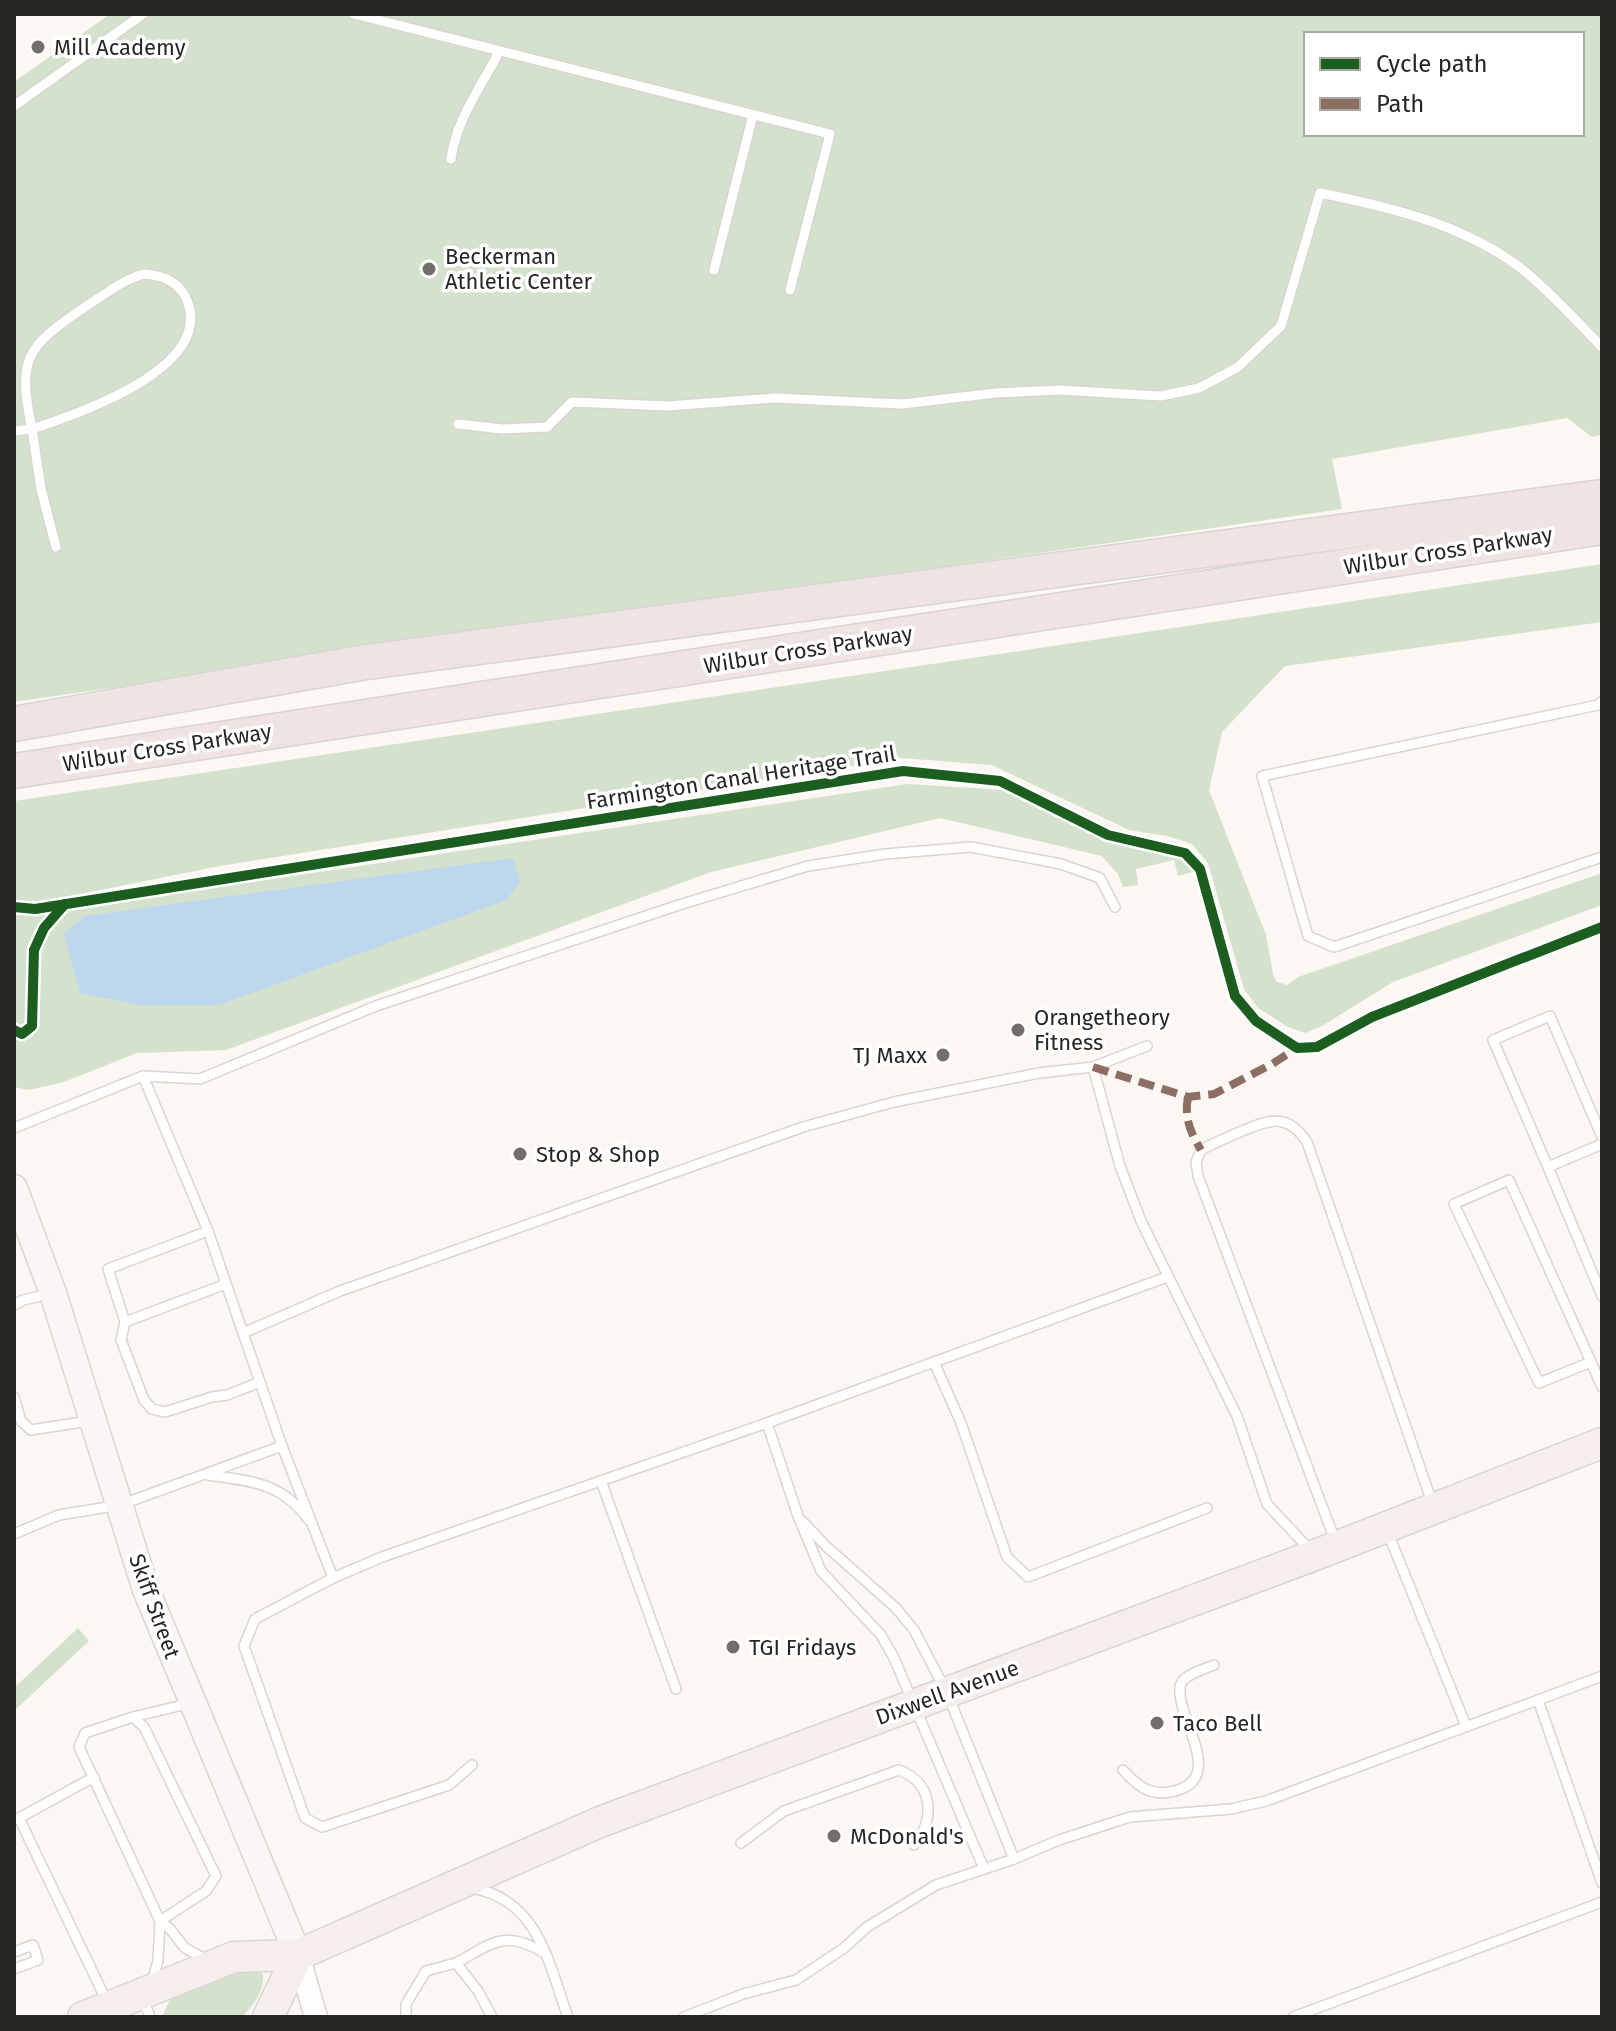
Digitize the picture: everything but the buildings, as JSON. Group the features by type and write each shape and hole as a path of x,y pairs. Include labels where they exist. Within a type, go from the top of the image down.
{"highway":[{"name":"Wilbur Cross Parkway","path":"14,724 360,663 1602,497"},
{"name":"Wilbur Cross Parkway","path":"14,771 1602,527"}],"main road":[{"name":"Skiff Street","path":"14,1188 53,1293 146,1590 298,1955"},
{"name":"Dixwell Avenue","path":"96,2012 147,2000 234,1957 298,1955 600,1822 1600,1448"},
{"path":"268,2017 298,1955"}],"street":[{"name":"Skiff Street","path":"298,1955 316,2017"}],"lane":[{"path":"14,106 143,14"},
{"path":"354,14 830,134 790,290"},
{"path":"451,159 453,143 462,121 499,52"},
{"path":"714,270 753,115"},
{"path":"458,424 502,429 547,427 572,402 668,406 775,398 902,404 996,393 1060,390 1161,396 1199,388 1238,367 1281,326 1320,193 1384,206 1460,232 1522,269 1602,347"},
{"path":"14,431 32,429 63,419 134,386 169,361 186,337 191,315 186,297 176,284 158,275 135,277 65,321 42,339 30,357 24,380 32,429 41,489 56,547"},
{"path":"1602,717 1600,703 1262,776 1308,936 1334,947 1602,857"},
{"path":"14,1128 143,1076 200,1079 376,1006 682,904 808,866 885,854 971,847 1061,864 1100,878 1115,907"},
{"path":"1602,1137 1550,1016 1493,1040 1602,1296"},
{"path":"243,1333 354,1286 803,1127 907,1100 1039,1073 1093,1067 1147,1046"},
{"path":"1093,1067 1120,1166 1141,1221 1237,1416 1267,1504 1326,1550"},
{"path":"143,1076 208,1231 282,1446 333,1578"},
{"path":"1326,1550 1198,1176 1196,1162 1201,1150 1269,1120 1283,1121 1298,1129 1307,1142 1434,1509"},
{"path":"1548,1167 1602,1144"},
{"path":"1591,1362 1539,1383 1454,1204 1509,1180 1591,1362 1602,1387"},
{"path":"208,1231 108,1269 125,1322 121,1340 144,1400 152,1409 165,1412 227,1395 260,1382"},
{"path":"472,1765 449,1785 322,1827 305,1818 244,1646 255,1619 333,1578 382,1557 767,1423 1167,1277"},
{"path":"125,1322 226,1284"},
{"path":"14,1305 53,1293"},
{"path":"934,1362 961,1423 1007,1557 1028,1577 1207,1508"},
{"path":"14,1397 21,1421 31,1430 94,1421"},
{"path":"767,1423 798,1516 821,1571 881,1635 914,1704 984,1869"},
{"path":"14,1534 59,1515 120,1505 282,1446"},
{"path":"205,1475 267,1485 291,1501 314,1527"},
{"path":"601,1481 676,1689"},
{"path":"798,1516 827,1547 896,1608 914,1630 947,1693 1014,1859"},
{"path":"1385,1527 1466,1726"},
{"path":"1123,1770 1140,1788 1160,1793 1182,1789 1195,1778 1200,1759 1181,1703 1180,1685 1183,1680 1214,1665"},
{"path":"684,2017 743,1994 796,1980 844,1948 867,1927 936,1885 1130,1817 1231,1809 1266,1801 1602,1676"},
{"path":"1538,1700 1602,1883"},
{"path":"191,1703 85,1733 79,1747 160,1921 185,1948 215,1964"},
{"path":"133,1717 144,1727 216,1876 206,1891 160,1921"},
{"path":"741,1843 784,1811 899,1770 914,1776 922,1786 930,1819 925,1832 914,1845"},
{"path":"94,1777 19,1818 96,2012"},
{"path":"434,1893 474,1888 501,1895 529,1923 545,1953 568,2017"},
{"path":"1293,2017 1602,1902"},
{"path":"147,2000 158,1961 160,1921"},
{"path":"406,2017 406,2004 426,1971 456,1963 499,1940 524,1941 545,1953"},
{"path":"14,1952 33,1945 38,1960 14,1969"},
{"path":"456,1963 478,1991 492,2017"}],"green space":[{"name":"Beckerman Athletic Center","path":"110,14 1602,14 1602,435 1592,437 1567,418 1332,459 1342,509 14,702 14,82"},
{"path":"1602,564 1602,622 1285,666 1222,732 1209,790 1266,935 1277,982 1287,985 1298,977 1602,873 1602,905 1393,982 1322,1026 1305,1033 1288,1027 1258,1008 1244,989 1208,863 1192,844 1129,830 992,765 901,758 220,866 40,902 14,900 14,801"},
{"path":"908,784 1003,790 1099,837 1175,855 1187,861 1193,872 1178,876 1174,860 1136,869 1138,885 1123,887 1118,874 1102,856 940,818 711,872 226,1050 137,1053 64,1082 29,1090 14,1087 14,1036 27,1039 36,1030 42,946 57,919 72,909"},
{"path":"14,914 47,914 31,941 30,1000 25,1028 14,1021"},
{"path":"78,1628 89,1641 14,1711 14,1688"},
{"path":"251,1968 263,1974 262,1986 254,2003 242,2017 162,2017 171,1997"}],"water":[{"path":"513,858 520,882 506,900 219,1005 140,1005 80,993 64,934 85,916"}],"marked path":[{"path":"1093,1067 1188,1097 1214,1094 1297,1048"},
{"path":"1188,1097 1189,1124 1201,1150"}],"cycle path":[{"name":"Farmington Canal Heritage Trail","path":"14,907 35,909 903,771 1000,781 1108,835 1185,853 1200,869 1235,996 1256,1021 1297,1048 1317,1047 1372,1017 1602,927"},
{"path":"14,1030 22,1034 32,1026 34,950 44,928 65,904"}],"place":[{"name":"Mill Academy","path":"38,47"},
{"name":"Beckerman Athletic Center","path":"429,269"},
{"name":"Orangetheory Fitness","path":"1018,1030"},
{"name":"TJ Maxx","path":"943,1055"},
{"name":"Stop & Shop","path":"520,1154"},
{"name":"TGI Fridays","path":"733,1647"},
{"name":"Taco Bell","path":"1157,1723"},
{"name":"McDonald's","path":"834,1836"}]}
